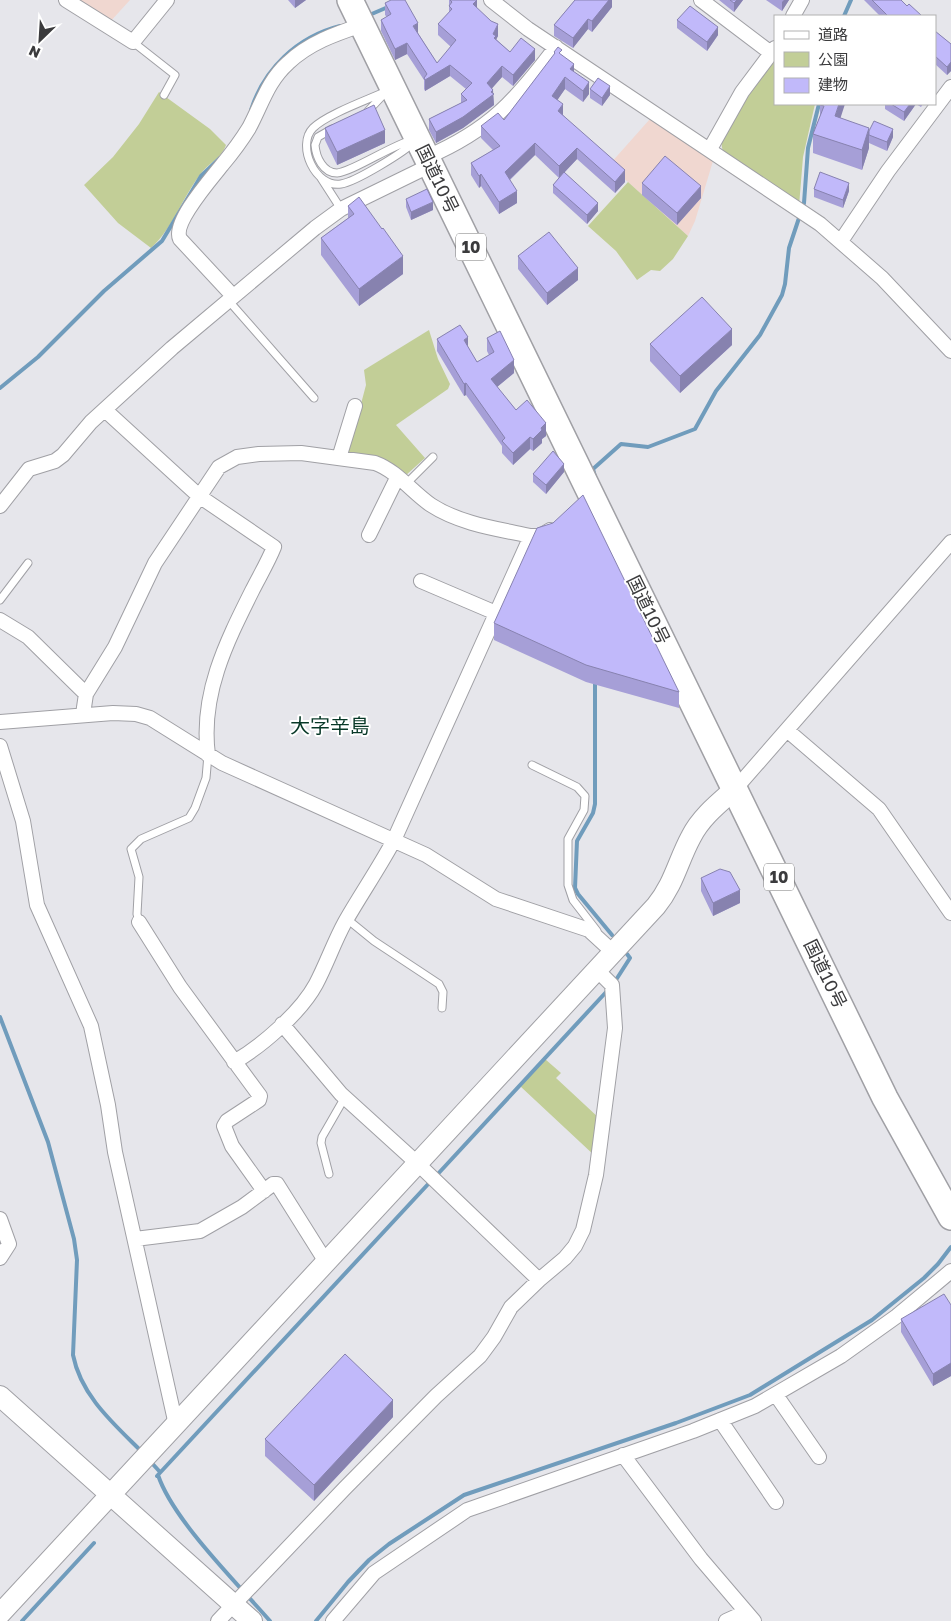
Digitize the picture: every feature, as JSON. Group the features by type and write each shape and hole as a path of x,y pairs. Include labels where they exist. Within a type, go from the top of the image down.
{"highway":[{"name":"国道10号","path":"350,0 389,90 425,153 588,497 611,534 885,1098 951,1217"}],"street":[{"path":"66,0 133,42 167,0"},
{"path":"492,0 516,20 807,215 841,241 882,278 951,351"},
{"path":"701,0 773,50 742,92 710,149"},
{"path":"794,15 802,0"},
{"path":"231,298 180,239 178,233 179,226 202,190 243,137 264,93 278,72 302,51 316,42 362,25"},
{"path":"0,506 29,468 59,459 91,422 231,298 315,228 425,153 464,139 499,115 525,89 556,47"},
{"path":"841,241 888,171 950,91"},
{"path":"339,458 355,406"},
{"path":"105,410 199,496 274,547 230,638 211,691 206,711 208,755"},
{"path":"83,714 86,694 115,647 155,563 219,468 237,457 250,454 292,453 375,463 445,513 531,536 540,536 561,521"},
{"path":"369,535 401,481"},
{"path":"234,1062 256,1048 302,1006 313,990 347,919 379,869 394,840 531,536"},
{"path":"0,1614 596,969 606,945 671,886 691,837 702,820 736,788 788,731 951,542"},
{"path":"421,581 496,613"},
{"path":"0,620 28,637 86,694"},
{"path":"0,722 83,714 125,713 144,715 157,721 208,755 236,770 437,861 496,899 589,930 606,945"},
{"path":"788,731 879,809 951,913"},
{"path":"0,746 22,821 37,905 91,1026 108,1105 112,1141 176,1425"},
{"path":"138,922 166,966 260,1099 228,1121 224,1129 239,1158 264,1191"},
{"path":"218,1621 232,1604 430,1402 480,1356 494,1337 511,1307 565,1258 575,1246 582,1230 596,1175 615,1028 615,1006 612,985 596,969"},
{"path":"282,1024 345,1098 417,1163 539,1280"},
{"path":"135,1240 200,1231 242,1207 273,1184 280,1186 326,1262"},
{"path":"0,1219 9,1244 0,1258"},
{"path":"333,1621 374,1573 466,1510 755,1406 841,1356 889,1322 951,1271"},
{"path":"776,1395 819,1457"},
{"path":"0,1396 252,1621"},
{"path":"720,1420 776,1502"},
{"path":"623,1455 701,1559 750,1617"},
{"path":"726,1621 750,1617"}],"lane":[{"path":"133,42 175,75 164,95"},
{"path":"361,115 389,90"},
{"path":"342,209 317,173 306,150 306,141 311,130 320,122 389,90"},
{"path":"338,126 320,135 315,143 316,152 322,165 333,172 344,171 398,144 425,153"},
{"path":"317,173 328,182 335,184 348,182 405,151 425,153"},
{"path":"231,298 314,398"},
{"path":"401,481 432,457"},
{"path":"0,600 28,563"},
{"path":"138,922 139,877 131,849 142,839 189,818 195,808 206,778 208,755"},
{"path":"532,766 577,787 585,796 584,810 568,839 568,885 570,895 598,931 606,945"},
{"path":"347,919 374,941 439,984 443,992 442,1008"},
{"path":"329,1174 322,1137 345,1098"}],"shaded area":[{"path":"75,0 130,0 109,23"},
{"path":"650,119 713,161 695,221 688,236 609,165"}],"green space":[{"path":"774,58 774,105 815,105 803,157 799,206 724,154 722,144 724,135 753,87"},
{"path":"159,92 210,129 226,145 219,156 196,180 172,221 151,248 118,223 84,185 113,157 139,124"},
{"path":"628,182 688,236 673,259 660,271 651,270 637,280 616,251 588,226"},
{"path":"429,330 438,359 450,384 448,389 396,425 425,458 405,476 348,453 366,385 364,370"},
{"path":"545,1059 561,1073 556,1078 599,1118 595,1156 520,1086"}],"building":[{"path":"391,0 405,0 418,23 413,26 437,63 456,40 438,24 452,9 449,6 452,2 450,0 477,0 473,4 491,21 498,24 493,34 496,36 494,38 510,52 521,38 535,49 513,75 502,66 487,83 494,94 463,117 436,132 429,119 467,100 461,94 472,83 450,65 425,80 424,78 427,74 407,43 395,49 381,20 391,14 385,3"},
{"path":"575,0 609,0 592,21 588,19 573,38 554,25"},
{"path":"872,0 901,0 907,6 909,4 921,15 887,15"},
{"path":"690,6 718,27 707,42 677,20"},
{"path":"936,32 951,44 951,62 947,67 936,57"},
{"path":"558,47 562,50 559,53 574,64 570,69 589,82 583,91 565,77 552,96 563,104 558,111 625,170 615,182 577,148 559,166 535,143 505,172 517,191 499,202 481,174 479,176 471,163 500,146 481,126 498,113 504,120"},
{"path":"598,78 610,86 602,98 590,89"},
{"path":"374,105 385,130 337,152 325,128"},
{"path":"820,105 839,105 835,116 869,128 862,150 813,134 824,106"},
{"path":"893,105 909,105 904,112"},
{"path":"874,121 893,129 887,142 869,135"},
{"path":"665,156 701,186 677,213 642,183"},
{"path":"564,172 598,203 587,215 553,185"},
{"path":"820,172 849,183 843,200 814,189"},
{"path":"427,189 433,202 411,212 406,199"},
{"path":"359,197 403,256 359,289 321,238 354,214 348,206"},
{"path":"549,232 578,268 547,293 518,256"},
{"path":"702,297 732,329 680,376 650,344"},
{"path":"460,325 468,337 464,340 477,362 494,352 487,338 500,331 514,360 491,379 516,410 527,400 546,423 533,439 530,437 513,453 502,441 505,438 466,383 464,384 437,339"},
{"path":"553,451 564,464 546,485 533,474"},
{"path":"583,495 679,692 586,665 494,623 537,528 553,523"},
{"path":"720,869 730,872 740,890 713,903 701,878"},
{"path":"944,1294 951,1305 951,1363 933,1374 901,1319"},
{"path":"345,1354 393,1400 314,1485 265,1439"}],"waterway":[{"path":"844,15 851,0"},
{"path":"367,16 388,7"},
{"path":"251,110 264,81 284,57 310,38 340,26"},
{"path":"595,477 593,469 621,444 648,447 695,429 716,391 760,335 782,295 785,284 789,248 804,203 808,148 819,105"},
{"path":"0,388 38,357 104,291 162,241 201,176 220,158"},
{"path":"595,681 595,804 593,813 577,841 575,888 612,935"},
{"path":"614,983 630,958 627,954"},
{"path":"436,1176 608,990"},
{"path":"0,1017 48,1142 74,1239 77,1260 73,1355 77,1370 83,1384 100,1408 142,1452"},
{"path":"157,1476 431,1181"},
{"path":"316,1621 369,1560 389,1544 464,1495 676,1423 750,1395 872,1320 924,1278 951,1247"},
{"path":"150,1461 160,1472"},
{"path":"158,1475 166,1493 191,1531 270,1621"},
{"path":"22,1621 94,1543"}],"district":[{"name":"大字辛島","path":"330,726"}]}
